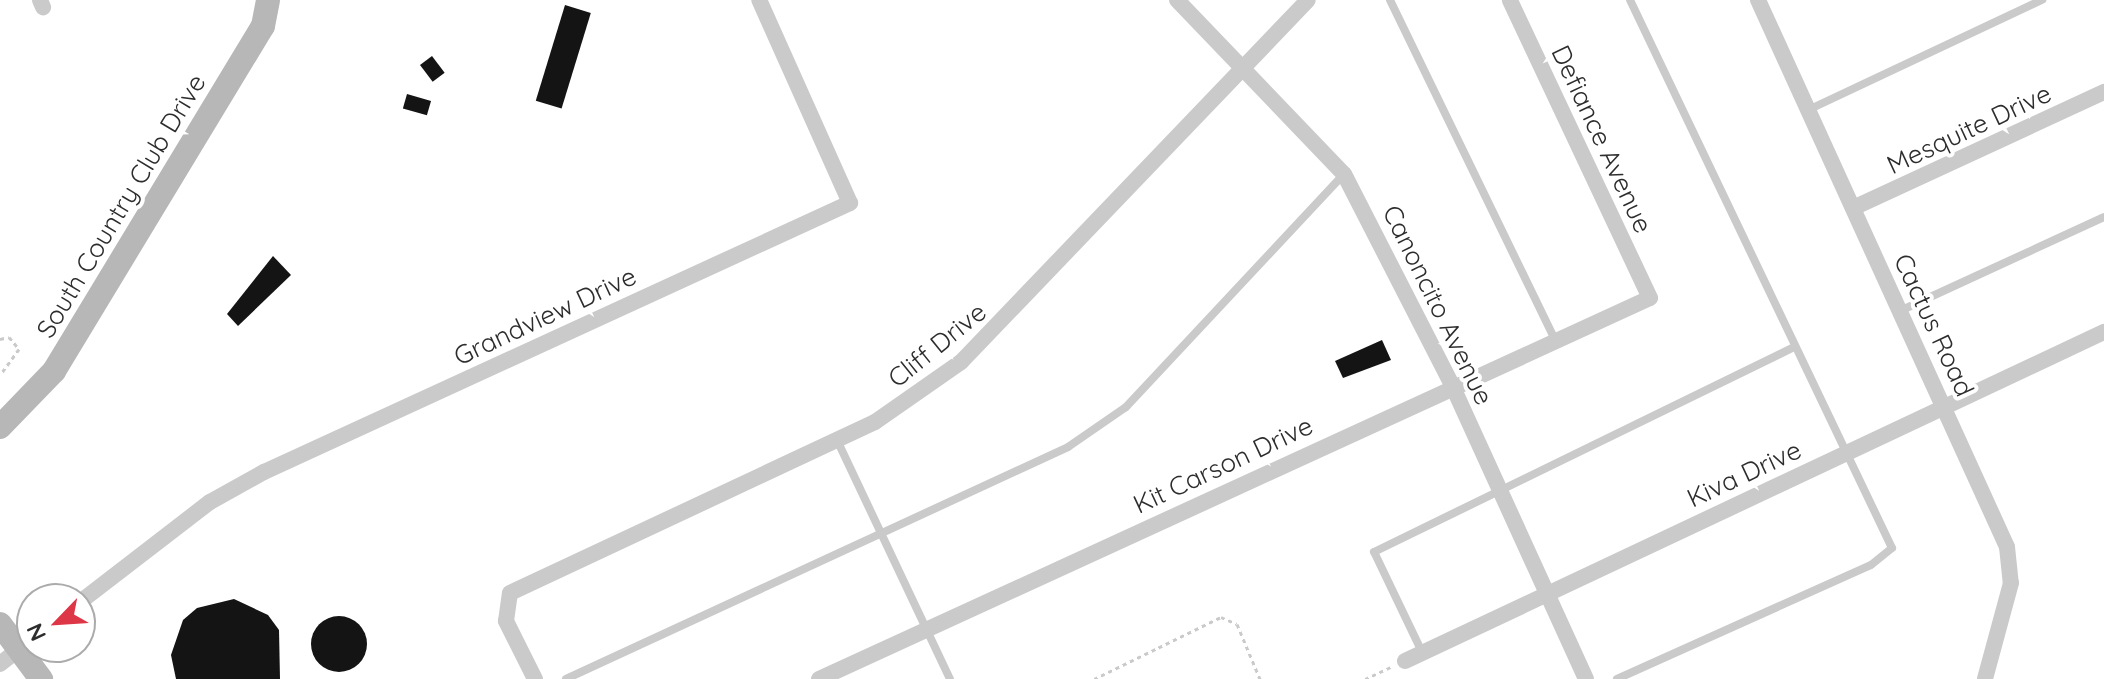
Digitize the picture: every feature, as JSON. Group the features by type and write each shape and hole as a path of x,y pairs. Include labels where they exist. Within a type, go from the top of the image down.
{"main road":[{"name":"South Country Club Drive","path":"0,427 54,371 263,26 268,0"},
{"path":"0,624 16,649"},
{"path":"27,663 41,679"}],"street":[{"name":"Grandview Drive","path":"96,590 210,502 264,472 850,203 759,0"},
{"name":"Canoncito Avenue","path":"1177,0 1344,174 1452,385 1586,679"},
{"name":"Cliff Drive","path":"535,679 504,601 837,440 916,395 993,335 1308,0"},
{"name":"Defiance Avenue","path":"1510,0 1650,298"},
{"name":"Cactus Road","path":"1762,1 1808,110 1902,310 2007,547 2011,583 1985,679"},
{"name":"Mesquite Drive","path":"1853,208 2104,92"},
{"name":"Kit Carson Drive","path":"819,679 1554,337 1650,298"},
{"name":"Kiva Drive","path":"1405,661 2104,332"}],"lane":[{"path":"1390,0 1554,337"},
{"path":"1617,679 1871,565 1892,548 1843,454 1630,0"},
{"path":"1808,110 2042,0"},
{"path":"566,679 1068,447 1126,407 1344,174"},
{"path":"1902,310 2104,217"},
{"path":"1422,652 1374,552 1793,348"},
{"path":"837,440 950,679"}],"path":[{"path":"0,339 9,337 19,349 0,375"},
{"path":"1094,679 1221,617 1237,624 1260,679"},
{"path":"1365,679 1405,661"}],"building":[{"path":"565,5 591,13 562,109 536,101"},
{"path":"432,56 445,73 433,82 420,65"},
{"path":"407,94 431,101 427,115 403,108"},
{"path":"273,256 291,275 238,326 227,314"},
{"path":"1382,340 1391,360 1343,378 1335,361"},
{"path":"234,599 268,615 279,630 280,679 176,679 171,655 183,620 197,608"},
{"path":"339,616 359,624 367,644 359,664 339,672 319,664 311,644 319,624"}]}
